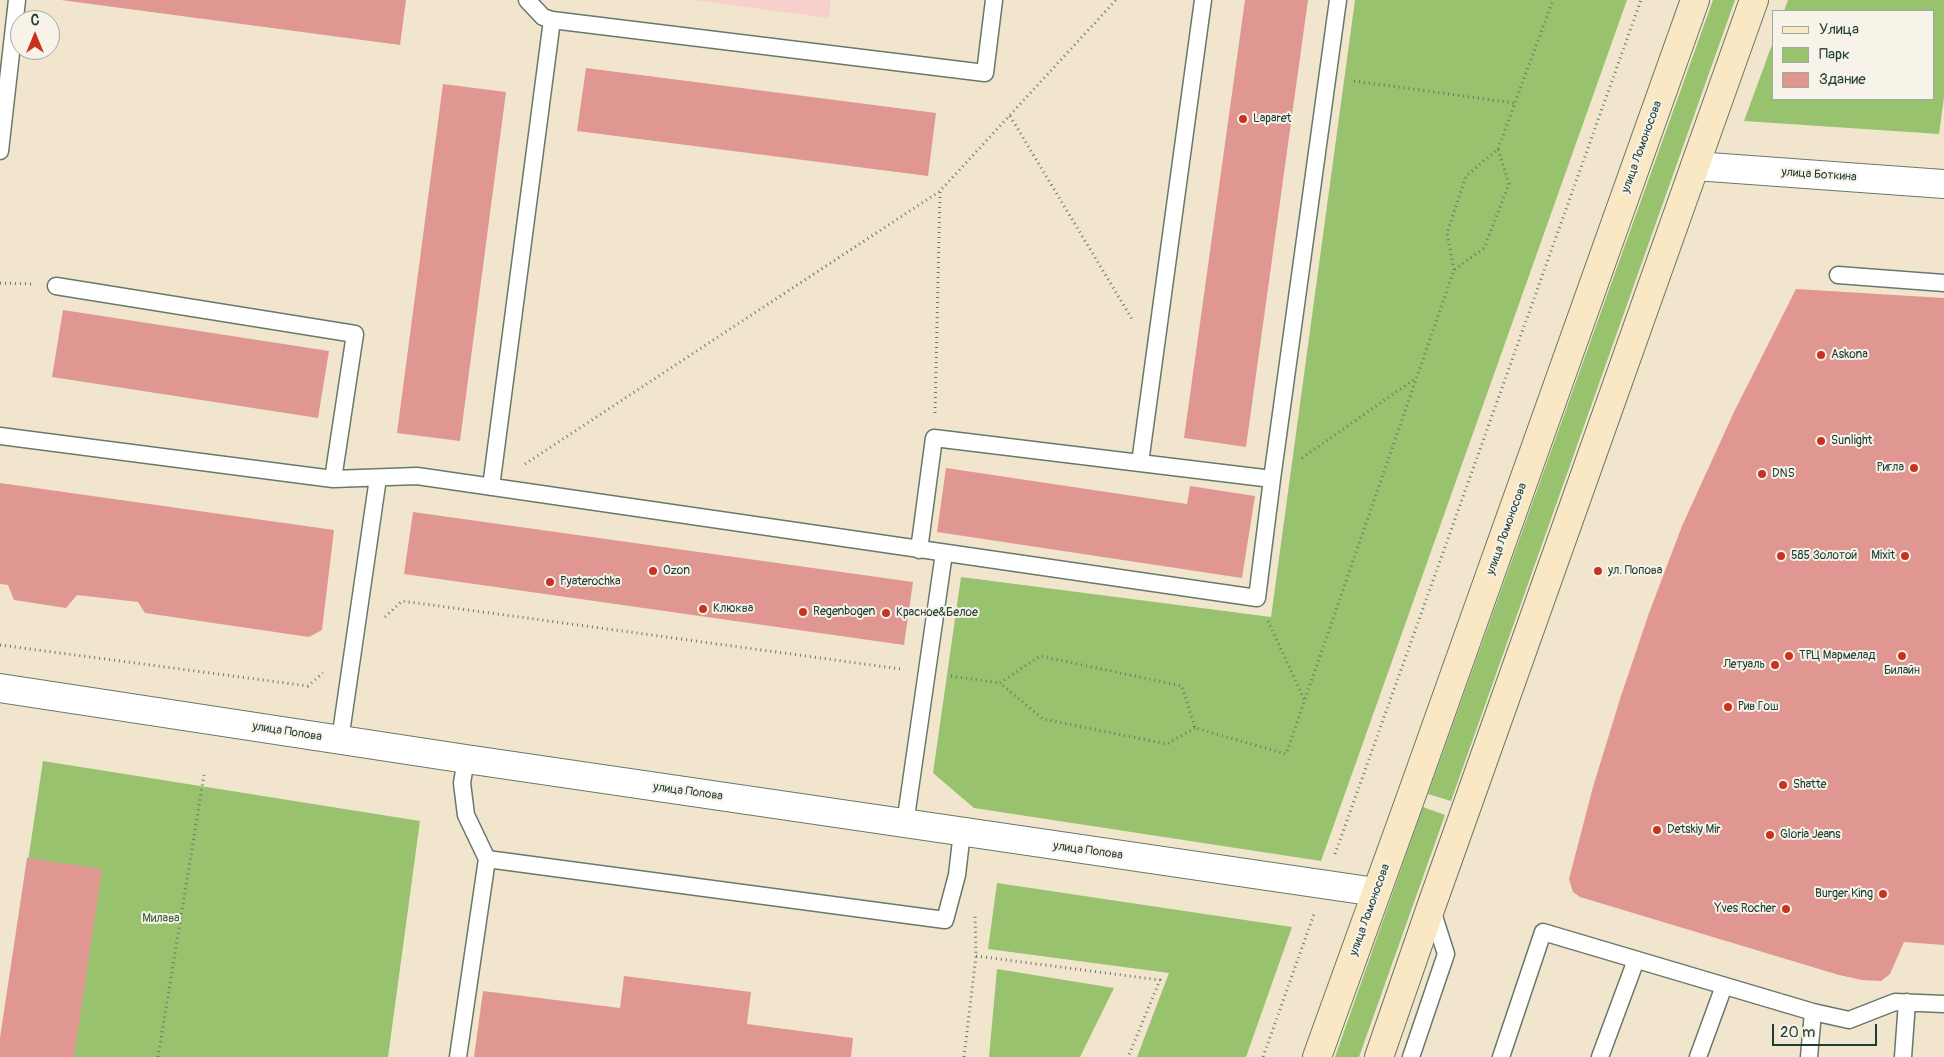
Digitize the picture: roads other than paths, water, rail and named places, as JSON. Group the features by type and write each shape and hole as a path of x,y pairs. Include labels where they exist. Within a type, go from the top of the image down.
{"main road":[{"name":"улица Ломоносова","path":"1317,1057 1695,0"},
{"path":"1379,1057 1754,0"}],"street":[{"name":"улица Боткина","path":"1695,166 1944,184"},
{"name":"улица Попова","path":"0,688 466,759 1376,892"}],"lane":[{"path":"0,150 18,0"},
{"path":"527,0 543,17 552,20 985,73 994,0"},
{"path":"1140,462 1203,0"},
{"path":"0,436 333,479 417,476 1257,598 1338,0"},
{"path":"490,487 552,20"},
{"path":"1838,275 1944,282"},
{"path":"56,286 355,334 333,479"},
{"path":"919,550 934,438 1140,462 1272,480"},
{"path":"340,740 378,478"},
{"path":"905,824 944,553"},
{"path":"458,1057 487,859 466,815 462,783 466,759"},
{"path":"487,859 945,920 957,875 962,832"},
{"path":"1411,1057 1446,954 1431,907"},
{"path":"1501,1057 1543,932 1813,1012 1849,1020 1895,1002 1944,1004"},
{"path":"1600,1057 1636,960"},
{"path":"1698,1057 1724,986"},
{"path":"1903,1057 1907,1002"},
{"path":"1810,1057 1813,1012"}],"place":[{"name":"Laparet","path":"1243,119"},
{"name":"Askona","path":"1821,355"},
{"name":"Sunlight","path":"1821,441"},
{"name":"Ригла","path":"1914,468"},
{"name":"DNS","path":"1762,474"},
{"name":"585 Золотой","path":"1781,556"},
{"name":"Mixit","path":"1905,556"},
{"name":"Ozon","path":"653,571"},
{"name":"ул. Попова","path":"1598,571"},
{"name":"Pyaterochka","path":"550,582"},
{"name":"Клюква","path":"703,609"},
{"name":"Regenbogen","path":"803,612"},
{"name":"Красное&Белое","path":"886,613"},
{"name":"ТРЦ Мармелад","path":"1789,656"},
{"name":"Билайн","path":"1902,656"},
{"name":"Летуаль","path":"1775,665"},
{"name":"Рив Гош","path":"1728,707"},
{"name":"Shatte","path":"1783,785"},
{"name":"Detskiy Mir","path":"1657,830"},
{"name":"Gloria Jeans","path":"1770,835"},
{"name":"Burger King","path":"1883,894"},
{"name":"Yves Rocher","path":"1786,909"}],"park label":[{"name":"Милава","path":"161,919"}]}
